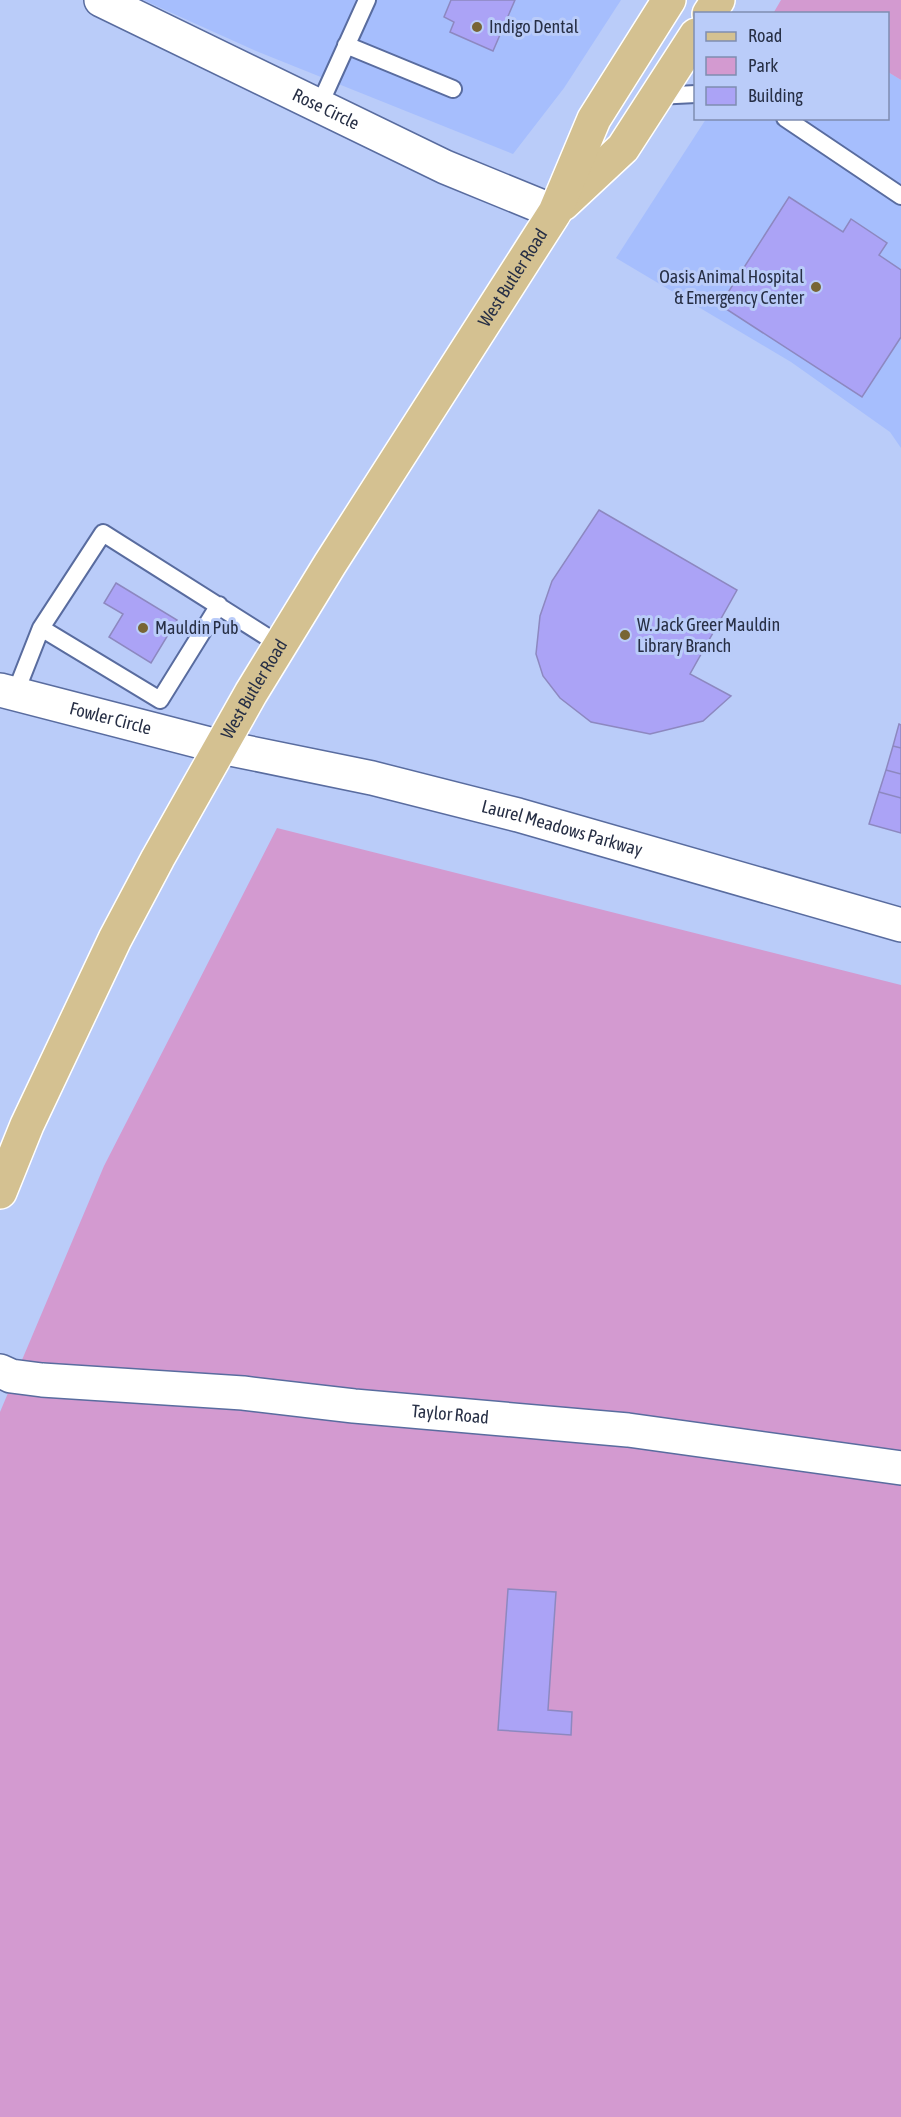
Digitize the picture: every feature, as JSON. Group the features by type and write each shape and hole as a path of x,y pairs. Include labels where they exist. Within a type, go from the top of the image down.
{"main road":[{"name":"West Butler Road","path":"0,1192 27,1125 115,939 221,747 330,564 555,212 594,118 669,0"},
{"name":"West Butler Road","path":"555,212 623,148 694,38"}],"street":[{"name":"Rose Circle","path":"101,0 445,168 555,212"},
{"name":"Fowler Circle","path":"7,692 221,747"},
{"name":"Laurel Meadows Parkway","path":"221,747 372,778 518,815 901,925"},
{"name":"Taylor Road","path":"0,1371 11,1376 42,1380 243,1393 354,1406 628,1430 901,1468"}],"lane":[{"path":"319,106 367,0"},
{"path":"346,45 453,89"},
{"path":"656,96 694,94"},
{"path":"788,120 901,196"},
{"path":"7,692 41,628 103,533 280,645"},
{"path":"142,727 219,605"},
{"path":"41,628 160,700"}],"shaded area":[{"path":"143,0 621,0 564,88 513,154 256,51"},
{"path":"889,73 901,80 901,448 890,432 791,362 616,258 705,120 889,120"}],"green space":[{"path":"781,0 901,0 901,80 889,73 889,12 774,12"},
{"path":"277,828 901,985 901,2117 0,2117 0,1412 104,1166"}],"building":[{"name":"Indigo Dental","path":"451,0 515,0 493,51 450,32 454,22 444,17"},
{"name":"Oasis Animal Hospital & Emergency Center","path":"789,197 843,232 851,219 887,243 879,255 901,270 901,337 862,397 720,305"},
{"name":"W. Jack Greer Mauldin Library Branch","path":"599,510 737,590 690,674 731,696 703,721 650,734 591,722 560,698 543,676 536,654 540,616 552,581"},
{"name":"Mauldin Pub","path":"116,583 177,620 151,663 109,637 123,614 104,603"},
{"path":"899,724 901,725 901,748 893,746"},
{"path":"893,746 901,748 901,774 886,770"},
{"path":"886,770 901,774 901,798 879,792"},
{"path":"879,792 901,798 901,833 869,824"},
{"path":"508,1589 556,1592 548,1710 572,1712 571,1735 498,1730"}],"place":[{"name":"Indigo Dental","path":"477,27"},
{"name":"Oasis Animal Hospital & Emergency Center","path":"816,287"},
{"name":"Mauldin Pub","path":"143,628"},
{"name":"W. Jack Greer Mauldin Library Branch","path":"625,635"}]}
